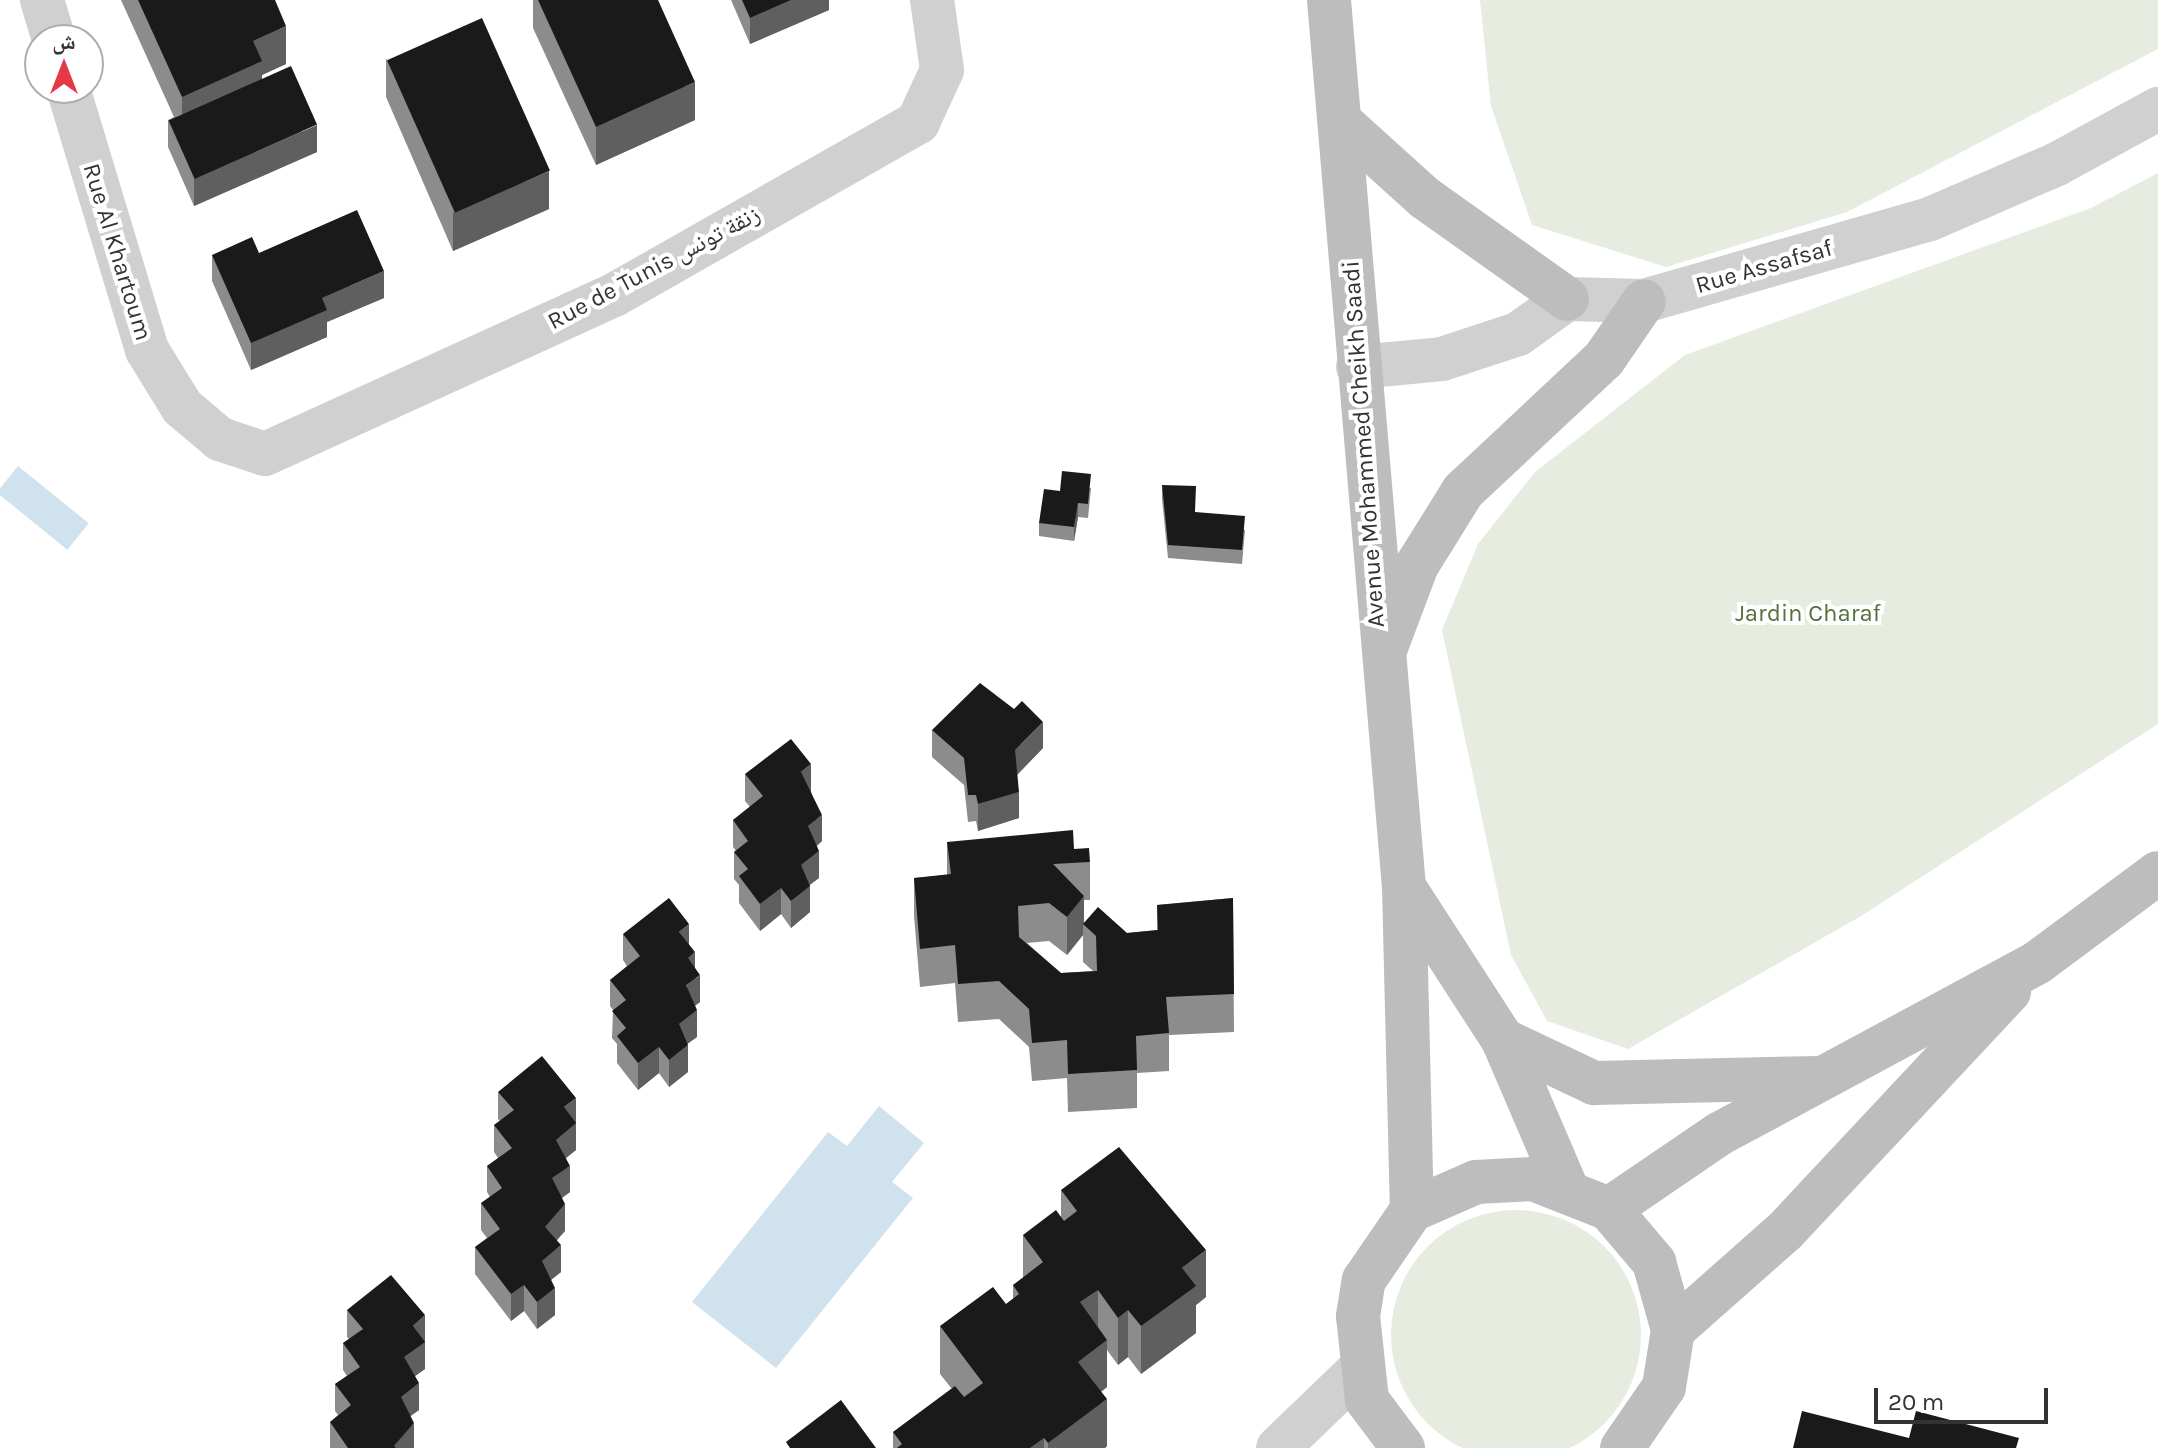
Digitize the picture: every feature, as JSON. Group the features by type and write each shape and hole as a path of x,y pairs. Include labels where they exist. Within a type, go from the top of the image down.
{"main road":[{"name":"Avenue Mohammed Cheikh Saadi","path":"1329,0 1343,124 1380,664 1404,887 1412,1210"},
{"path":"1343,124 1425,198 1567,299"},
{"path":"1380,664 1417,565 1463,491 1604,359 1644,301"},
{"path":"1609,1209 1719,1134 2038,962 2158,873"},
{"name":"Avenue Mohammed Cheikh Saadi","path":"1404,887 1503,1040 1567,1189"},
{"path":"1673,1330 1785,1231 2038,962"},
{"path":"1503,1040 1594,1083 1825,1078"},
{"path":"1403,1448 1367,1400 1361,1368 1364,1280 1412,1210 1476,1182 1533,1179 1567,1189 1609,1209 1654,1262 1673,1330 1664,1387 1632,1445"}],"street":[{"path":"42,0 49,24"},
{"name":"Rue de Tunis زنقة تونس","path":"265,454 614,295 918,122 942,70 932,0"},
{"name":"Rue Al Khartoum","path":"73,104 147,350 182,407 220,439 265,454"},
{"name":"Rue Assafsaf","path":"1567,299 1644,301 1930,219 2057,164 2158,109"},
{"path":"1358,367 1442,359 1518,334 1567,299"},
{"path":"1278,1448 1361,1368"}],"green space":[{"path":"1480,0 2158,0 2158,49 1847,212 1666,267 1532,225 1491,106"},
{"name":"Jardin Charaf","path":"2158,173 2158,724 1861,916 1628,1049 1547,1021 1511,955 1442,630 1478,544 1535,472 1685,355 2091,208"},
{"path":"1516,1210 1552,1215 1575,1225 1595,1238 1613,1256 1636,1299 1641,1335 1636,1371 1626,1394 1613,1414 1595,1432 1552,1455 1516,1460 1480,1455 1457,1445 1437,1432 1419,1414 1396,1371 1391,1335 1396,1299 1406,1276 1419,1256 1437,1238 1480,1215"}],"water":[{"path":"18,466 89,523 67,550 0,495 0,488"},
{"path":"879,1106 924,1143 892,1182 913,1198 776,1368 692,1302 828,1132 847,1146"}],"building":[{"path":"138,0 275,0 286,26 253,41 262,61 182,97"},
{"path":"538,0 658,0 695,82 596,127"},
{"path":"742,0 791,0 750,18"},
{"path":"482,18 550,171 455,213 387,60"},
{"path":"291,66 317,124 195,179 169,121"},
{"path":"357,210 384,271 322,298 327,310 251,343 212,255 252,237 259,253"},
{"path":"1062,471 1091,474 1088,504 1078,503 1074,527 1039,523 1044,489 1060,491"},
{"path":"1162,485 1196,486 1195,512 1245,516 1242,550 1168,545"},
{"path":"980,683 1014,709 1022,701 1043,722 1015,750 1019,792 978,804 976,795 968,795 964,758 932,730"},
{"path":"791,739 811,764 801,772 822,815 808,826 819,851 801,865 810,886 791,901 781,888 760,904 739,876 748,869 734,852 748,841 733,820 763,796 745,774"},
{"path":"1073,830 1074,849 1089,848 1090,862 1053,864 1084,896 1067,917 1049,903 1018,906 1019,937 1061,973 1097,971 1096,936 1083,924 1098,907 1127,933 1158,930 1157,905 1233,898 1234,994 1166,997 1169,1033 1136,1036 1137,1070 1068,1074 1067,1040 1032,1043 1029,1009 999,981 958,984 955,945 920,949 914,878 951,874 947,842"},
{"path":"669,898 689,924 679,932 695,952 688,958 700,975 686,985 697,1010 679,1024 688,1045 669,1060 659,1047 638,1063 617,1036 626,1028 612,1011 626,1000 610,980 640,956 623,934"},
{"path":"542,1056 576,1098 564,1107 576,1123 556,1140 570,1166 552,1178 565,1204 545,1227 561,1245 542,1261 555,1288 537,1302 524,1285 511,1294 475,1247 500,1229 481,1203 502,1188 487,1166 512,1148 494,1125 514,1110 498,1092"},
{"path":"1119,1147 1206,1250 1182,1268 1196,1286 1141,1326 1128,1310 1118,1318 1098,1290 1080,1302 1107,1340 1078,1362 1107,1399 1048,1443 1044,1438 1030,1448 897,1448 902,1444 893,1432 955,1386 964,1397 983,1383 940,1326 993,1287 1006,1304 1019,1294 1013,1285 1043,1262 1023,1235 1056,1210 1064,1221 1077,1211 1061,1190"},
{"path":"391,1275 425,1315 413,1326 425,1342 404,1357 419,1383 401,1397 414,1423 394,1446 396,1448 348,1448 330,1422 351,1405 335,1384 360,1367 343,1343 363,1329 347,1310"},
{"path":"841,1400 876,1448 790,1448 786,1442"},
{"path":"1802,1411 1909,1438 1916,1411 2019,1438 2016,1448 1793,1448"}]}
